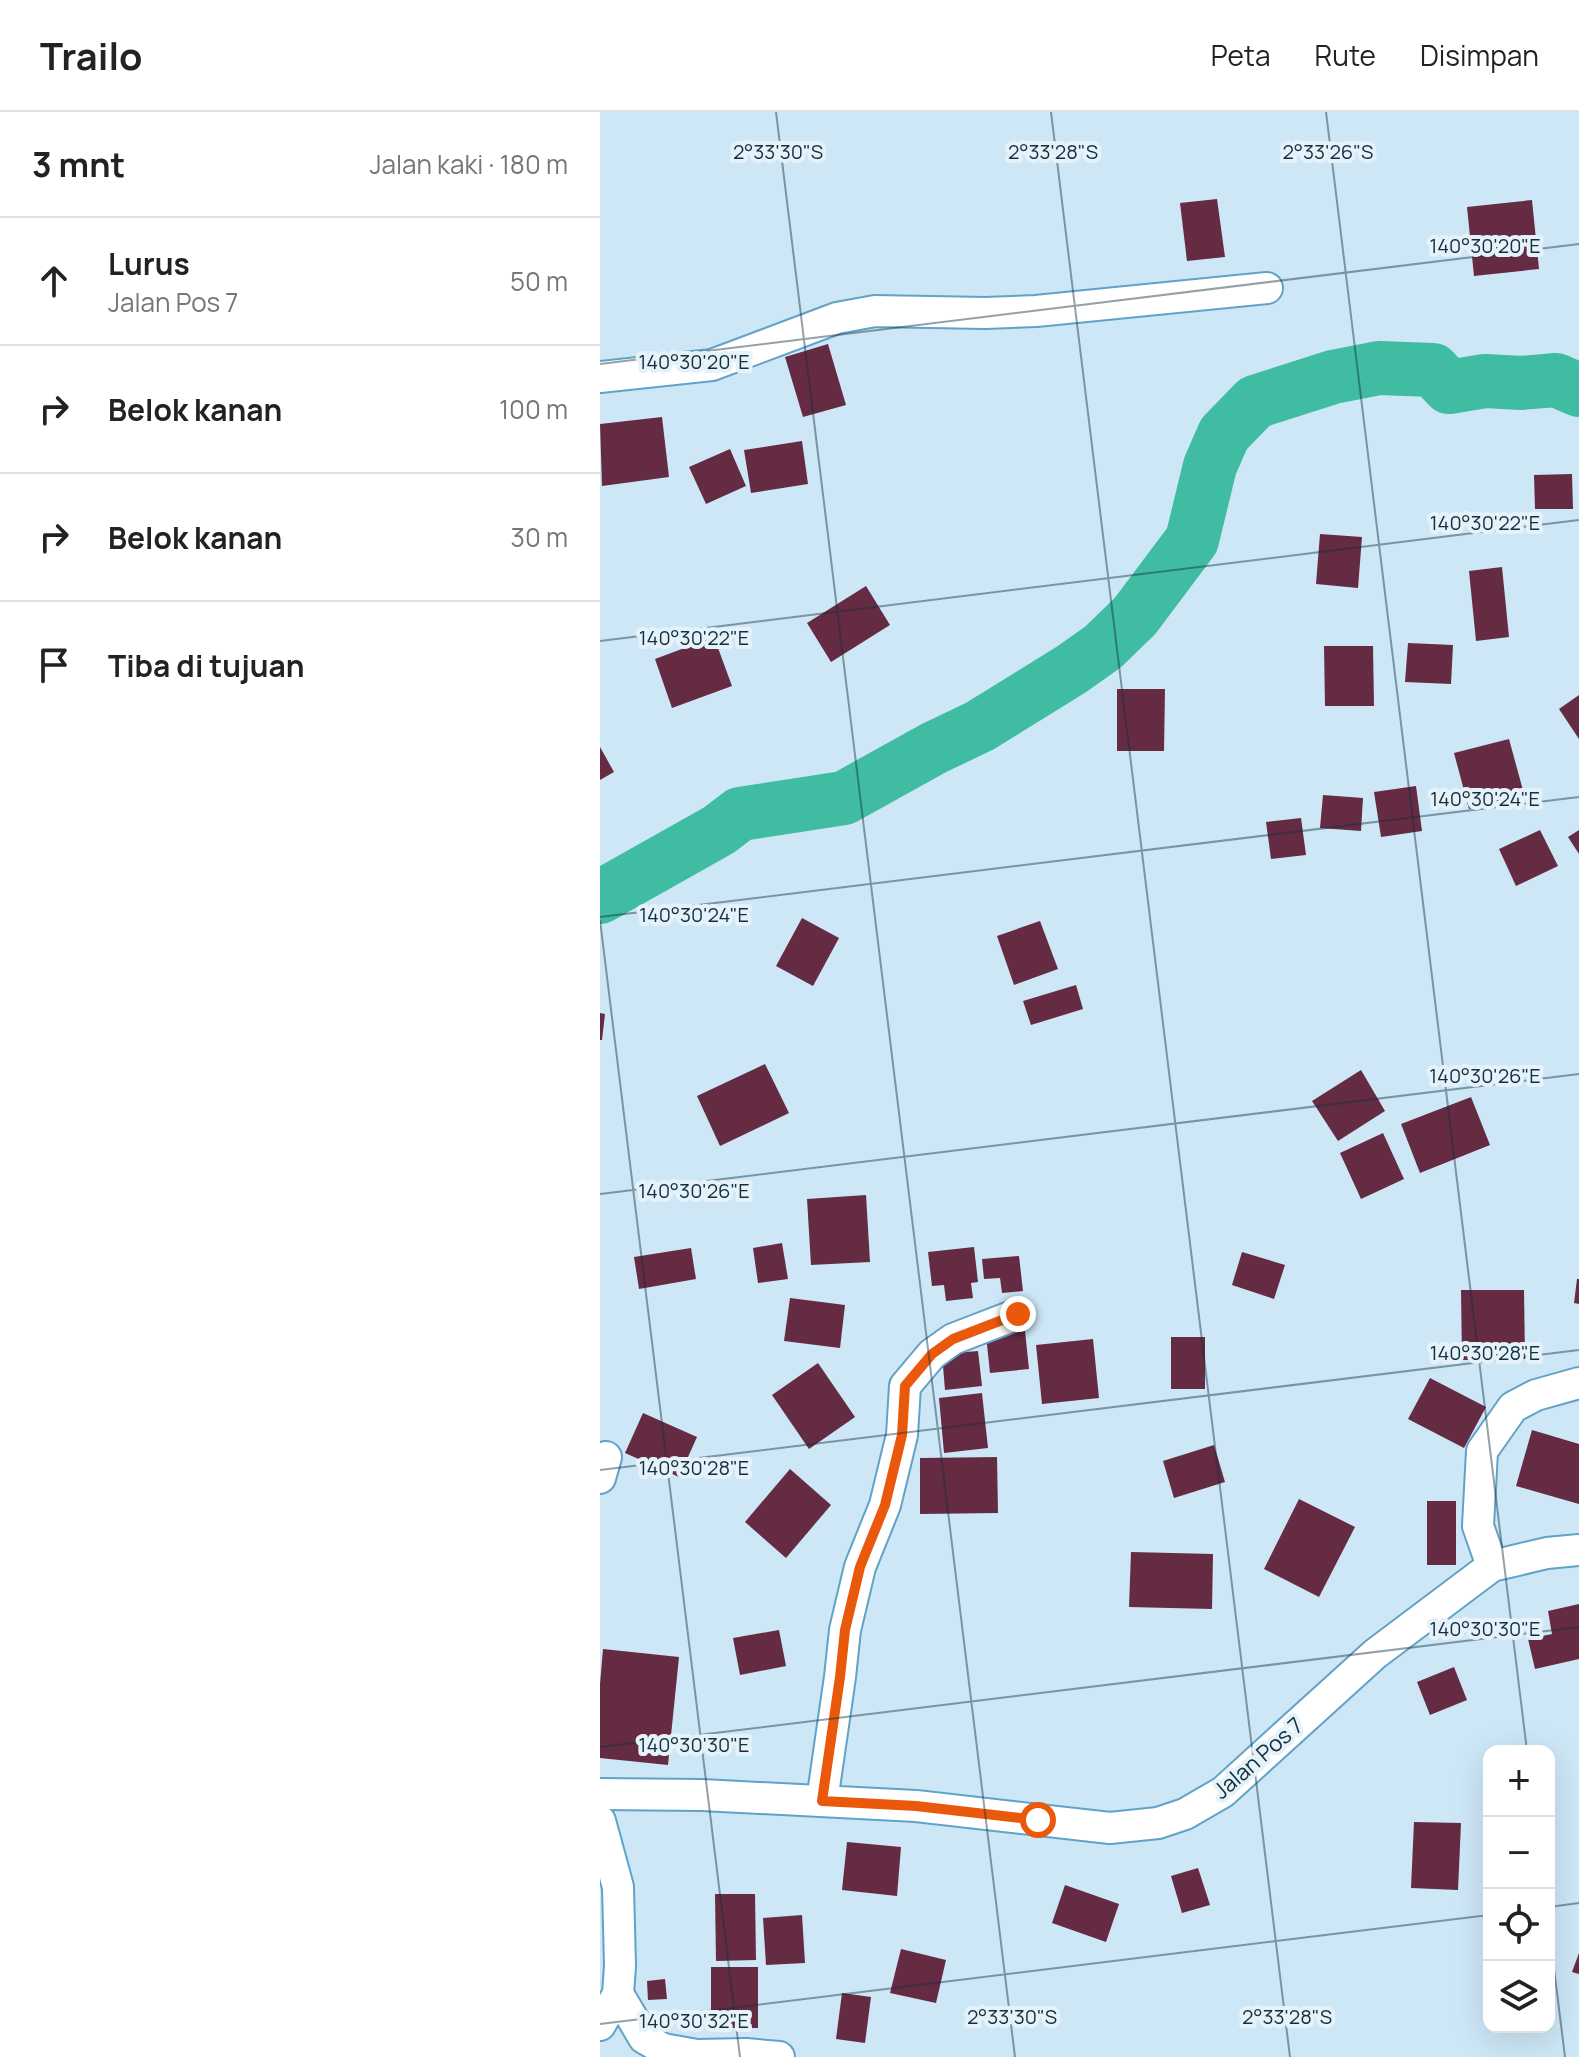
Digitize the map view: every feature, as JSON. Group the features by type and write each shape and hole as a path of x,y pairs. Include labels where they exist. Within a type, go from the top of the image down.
{"street":[{"path":"600,377 712,365 837,318 875,311 1023,311 1267,288"},
{"path":"822,1801 845,1630 860,1567 885,1505 902,1435 905,1386 932,1354 953,1339 1018,1314"},
{"path":"1492,1566 1478,1526 1482,1451 1513,1407 1536,1395 1579,1383"},
{"name":"Jalan Pos 7","path":"600,1794 702,1795 916,1806 1110,1828 1158,1823 1185,1814 1223,1792 1375,1654 1492,1566 1547,1553 1579,1550"},
{"path":"600,1821 618,1887 618,1994 600,2025"},
{"path":"618,1994 644,2038 663,2049 697,2055 779,2057"}],"building":[{"path":"1217,199 1225,257 1187,261 1180,203"},
{"path":"1532,200 1539,269 1474,276 1467,207"},
{"path":"828,344 846,405 803,417 785,357"},
{"path":"662,417 669,477 602,486 600,424"},
{"path":"802,441 808,484 751,493 744,450"},
{"path":"730,449 746,486 706,504 689,467"},
{"path":"1572,474 1573,509 1535,509 1534,475"},
{"path":"1320,534 1362,537 1358,588 1316,584"},
{"path":"1502,567 1509,637 1476,641 1469,571"},
{"path":"866,586 890,625 831,662 807,623"},
{"path":"714,637 732,686 672,708 655,659"},
{"path":"1408,643 1453,645 1451,684 1405,682"},
{"path":"1324,646 1373,646 1374,706 1325,706"},
{"path":"1117,689 1165,689 1164,751 1117,751"},
{"path":"1579,695 1579,739 1559,709"},
{"path":"1509,739 1524,794 1469,809 1454,753"},
{"path":"600,747 614,772 600,780"},
{"path":"1416,786 1422,831 1381,837 1374,792"},
{"path":"1323,795 1363,798 1361,831 1320,828"},
{"path":"1301,818 1306,855 1271,859 1266,822"},
{"path":"1540,830 1558,866 1516,886 1499,849"},
{"path":"1579,830 1579,854 1568,837"},
{"path":"802,918 839,938 813,986 776,966"},
{"path":"1040,921 1058,969 1014,985 997,936"},
{"path":"1076,985 1083,1009 1031,1025 1023,1001"},
{"path":"600,1013 605,1014 602,1040 600,1040"},
{"path":"765,1064 789,1113 720,1146 697,1096"},
{"path":"1361,1070 1385,1111 1338,1141 1312,1101"},
{"path":"1471,1097 1490,1145 1420,1173 1401,1124"},
{"path":"1383,1133 1404,1179 1361,1199 1340,1153"},
{"path":"866,1195 870,1262 811,1265 807,1199"},
{"path":"782,1243 788,1279 758,1283 753,1248"},
{"path":"974,1247 978,1282 971,1283 973,1298 946,1301 944,1285 932,1286 928,1252"},
{"path":"691,1248 696,1279 639,1289 634,1257"},
{"path":"1242,1252 1285,1265 1274,1299 1232,1285"},
{"path":"1019,1256 1023,1291 1002,1293 1000,1278 984,1279 982,1259"},
{"path":"1579,1279 1579,1304 1574,1303"},
{"path":"1461,1290 1524,1290 1525,1359 1462,1360"},
{"path":"790,1298 845,1305 840,1348 784,1341"},
{"path":"1025,1331 1029,1369 990,1373 986,1335"},
{"path":"1171,1337 1205,1337 1205,1389 1171,1389"},
{"path":"1093,1339 1099,1398 1042,1404 1036,1345"},
{"path":"978,1351 982,1386 945,1390 942,1354"},
{"path":"818,1363 855,1417 809,1449 772,1395"},
{"path":"1430,1378 1486,1407 1464,1448 1408,1419"},
{"path":"982,1393 988,1448 944,1453 939,1398"},
{"path":"643,1413 697,1437 679,1477 625,1453"},
{"path":"1532,1430 1579,1444 1579,1504 1516,1486"},
{"path":"1214,1445 1225,1482 1174,1498 1163,1461"},
{"path":"997,1457 998,1513 920,1514 920,1458"},
{"path":"790,1469 831,1505 786,1558 745,1522"},
{"path":"1299,1499 1355,1527 1319,1597 1264,1569"},
{"path":"1427,1501 1456,1501 1456,1565 1427,1565"},
{"path":"1131,1552 1213,1554 1212,1609 1129,1607"},
{"path":"1579,1604 1579,1659 1535,1669 1528,1639 1552,1634 1548,1611"},
{"path":"779,1630 786,1666 740,1675 733,1638"},
{"path":"603,1649 679,1657 668,1765 600,1758"},
{"path":"1454,1667 1467,1700 1430,1715 1417,1682"},
{"path":"1414,1822 1461,1823 1458,1890 1411,1888"},
{"path":"847,1842 901,1847 897,1896 842,1890"},
{"path":"1198,1868 1210,1905 1182,1913 1171,1876"},
{"path":"1065,1885 1119,1904 1106,1942 1052,1923"},
{"path":"715,1894 755,1894 756,1960 716,1961"},
{"path":"802,1915 805,1963 766,1965 763,1918"},
{"path":"901,1949 946,1960 936,2003 890,1993"},
{"path":"1579,1953 1579,1974 1572,1972"},
{"path":"711,1967 758,1967 758,2028 711,2028"},
{"path":"665,1979 667,1999 648,2000 647,1981"},
{"path":"842,1993 871,1997 865,2043 836,2039"}],"waterway":[{"path":"600,897 719,830 740,814 844,798 980,726 1103,647 1135,616 1192,540 1210,466 1224,434 1255,402 1333,377 1379,368 1433,370 1449,387 1485,381 1521,383 1556,380 1579,390"}],"route":[{"path":"1018,1314 953,1339 932,1354 905,1386 902,1435 885,1505 860,1567 845,1630 822,1801 916,1806 1038,1820"}]}
